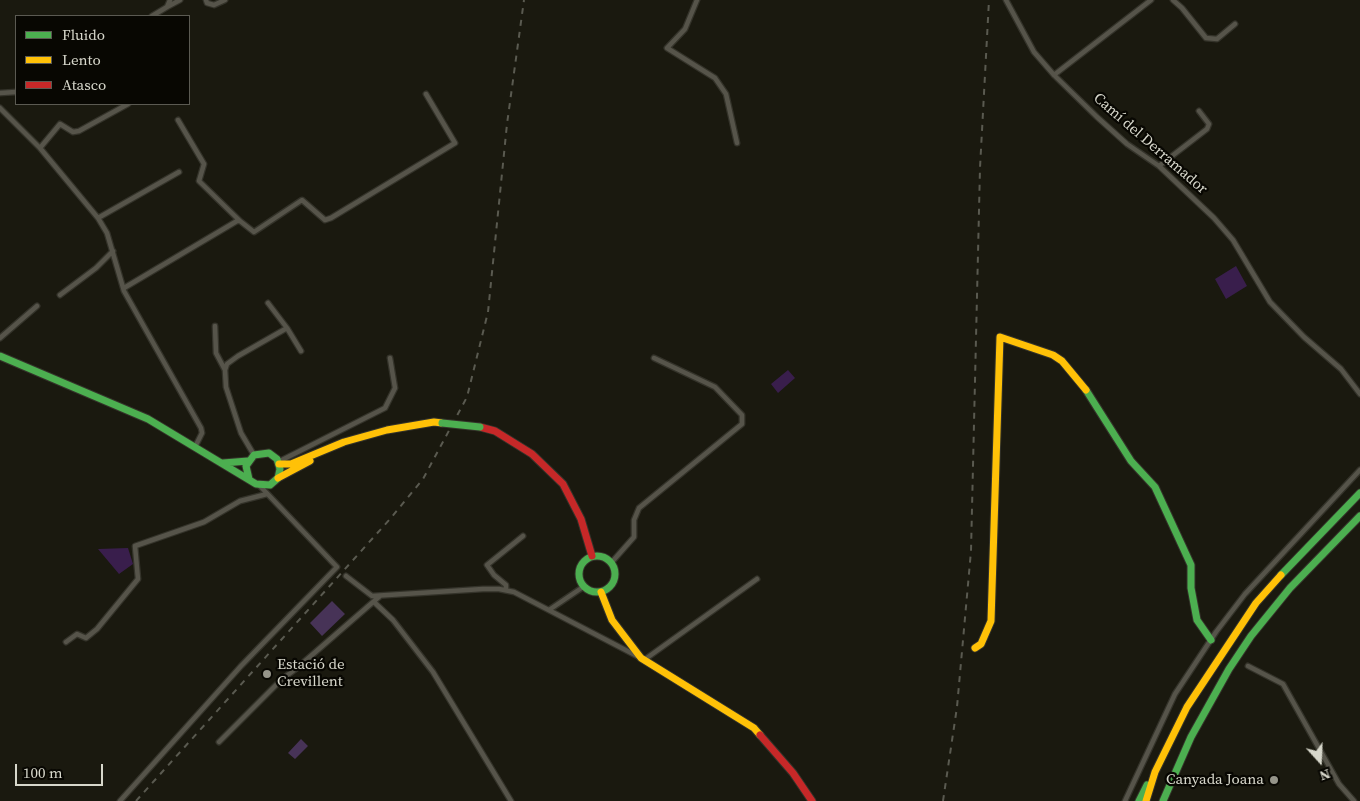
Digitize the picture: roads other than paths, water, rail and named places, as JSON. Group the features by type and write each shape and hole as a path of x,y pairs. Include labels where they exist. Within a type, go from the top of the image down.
{"main road":[{"path":"974,648 981,644 991,621 1000,336 1053,355 1062,361 1087,391 1131,461 1155,487 1188,558 1196,620 1211,640"},
{"path":"0,356 148,419 260,486 270,485 290,470 345,446 355,439"},
{"path":"249,478 246,470 248,461 254,454 269,453 279,463 296,462 355,439 387,430 434,422 480,427 495,431 532,454 563,484 581,518 592,556"},
{"path":"222,464 248,461"},
{"path":"278,478 279,463"},
{"path":"1139,801 1187,707 1256,603 1296,558 1360,494"},
{"path":"1163,801 1191,737 1229,669 1251,636 1290,588 1360,516"},
{"path":"592,556 605,558 611,563 615,573 611,585 601,592 595,592 584,587 578,577 580,566 592,556"},
{"path":"601,592 612,620 643,659 754,728 793,773 812,801"},
{"path":"1146,801 1155,772"}],"street":[{"path":"167,7 170,0"},
{"path":"154,15 180,0"},
{"path":"206,0 207,3 214,5 226,0"},
{"path":"697,0 685,29 667,48 715,78 726,94 737,143"},
{"name":"Camí del Derramador","path":"1006,0 1034,52 1054,75 1121,139 1160,166 1214,218 1233,240 1270,302 1304,337 1341,369 1360,394"},
{"path":"1054,75 1151,0"},
{"path":"1173,0 1182,8 1206,38 1217,39 1235,24"},
{"path":"0,93 15,92"},
{"path":"178,120 204,164 199,181 254,232 302,200 325,220 331,218 456,143 426,94"},
{"path":"40,148 60,124 73,132 79,131 126,105"},
{"path":"0,108 40,148 98,218 106,233 124,288 202,428 202,433 195,447"},
{"path":"1160,166 1207,129 1209,124 1199,111"},
{"path":"98,218 178,172"},
{"path":"124,288 240,221"},
{"path":"60,295 113,252"},
{"path":"268,303 301,350"},
{"path":"0,338 37,306"},
{"path":"215,326 216,353 224,370 226,387 242,433 254,454"},
{"path":"224,370 227,364 238,356 287,328"},
{"path":"279,463 385,408 395,388 390,358"},
{"path":"611,563 634,537 634,520 639,508 742,424 742,415 715,387 654,358"},
{"path":"1125,801 1175,694 1211,640 1245,594 1360,470"},
{"path":"120,801 241,666 337,567 260,486"},
{"path":"66,642 77,634 86,638 97,629 138,579 135,546 204,522 240,501 267,494"},
{"path":"506,590 506,585 494,575 487,565 523,536"},
{"path":"346,576 372,596 482,589 506,590 643,659 757,579"},
{"path":"549,610 584,587"},
{"path":"219,742 280,680 297,668 380,596"},
{"path":"374,602 393,620 432,672 511,801"},
{"path":"1248,666 1283,684 1340,784 1354,801"}],"railway":[{"path":"136,801 390,519 423,479 467,397 488,312 507,124 524,0"},
{"path":"943,801 957,707 971,551 980,168 989,0"}],"place":[{"name":"Estació de Crevillent","path":"267,674"},
{"name":"Canyada Joana","path":"1274,780"}]}
